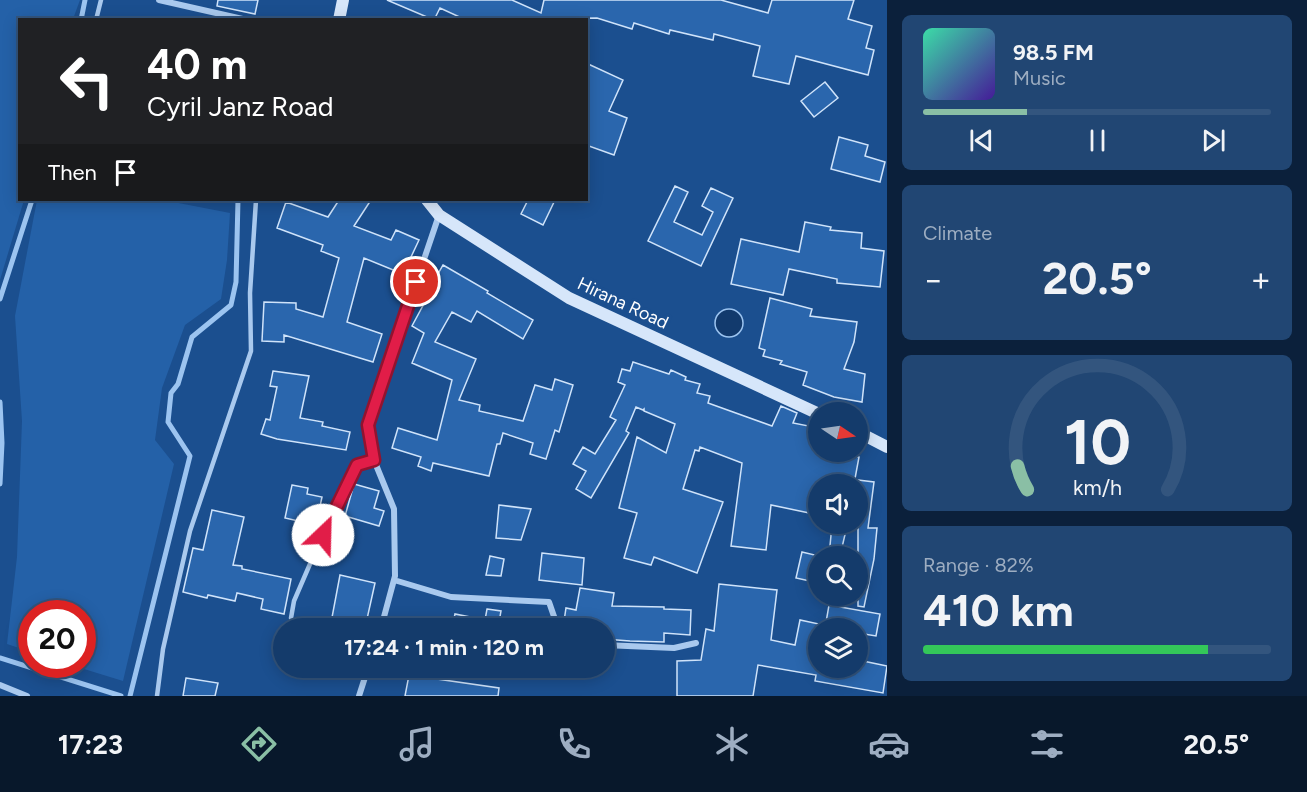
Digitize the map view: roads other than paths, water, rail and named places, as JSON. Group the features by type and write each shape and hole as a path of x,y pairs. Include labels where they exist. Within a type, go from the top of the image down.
{"street":[{"path":"159,0 238,18"},
{"path":"339,18 343,0"},
{"name":"Hirana Road","path":"428,201 439,215 568,298 808,409"},
{"path":"384,618 394,580 394,509 374,460 368,425 439,215"},
{"path":"868,437 887,447"},
{"path":"394,580 451,597 549,602 555,618"},
{"path":"615,645 674,648 696,643"},
{"path":"359,696 365,678"},
{"path":"0,686 27,696"}],"lane":[{"path":"96,18 101,0"},
{"path":"157,696 163,649 190,531 251,351 250,293 256,201"},
{"path":"291,618 294,601 332,513 357,465 374,460"}],"waterway":[{"path":"81,18 85,0"},
{"path":"0,299 32,201"},
{"path":"130,696 190,456 168,422 171,393 178,384 192,337 231,305 236,282 238,201"},
{"path":"0,402 2,443 0,484"},
{"path":"0,658 121,696"}]}
